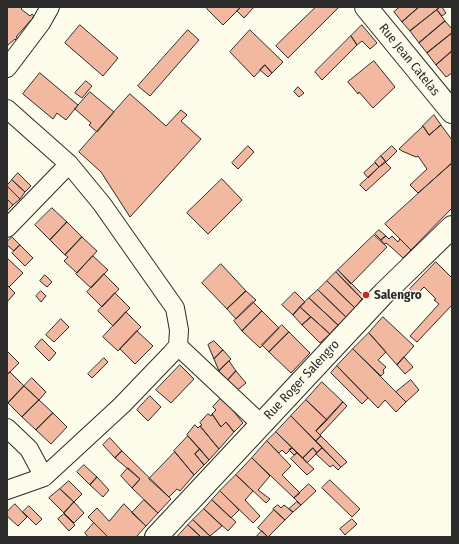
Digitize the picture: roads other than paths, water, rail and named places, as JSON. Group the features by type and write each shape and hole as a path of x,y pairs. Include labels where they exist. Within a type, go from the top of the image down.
{"street":[{"path":"7,68 41,23 50,7"},
{"name":"Rue Jean Catelas","path":"366,7 452,110"},
{"path":"7,109 69,164 102,204 175,308 179,330 178,346 122,405 44,478 7,490"},
{"path":"7,228 69,164"},
{"name":"Rue Roger Salengro","path":"156,537 384,293 452,227"},
{"path":"178,346 261,424"},
{"path":"7,428 29,449 44,478"}],"place":[{"name":"Salengro","path":"366,295"}]}
